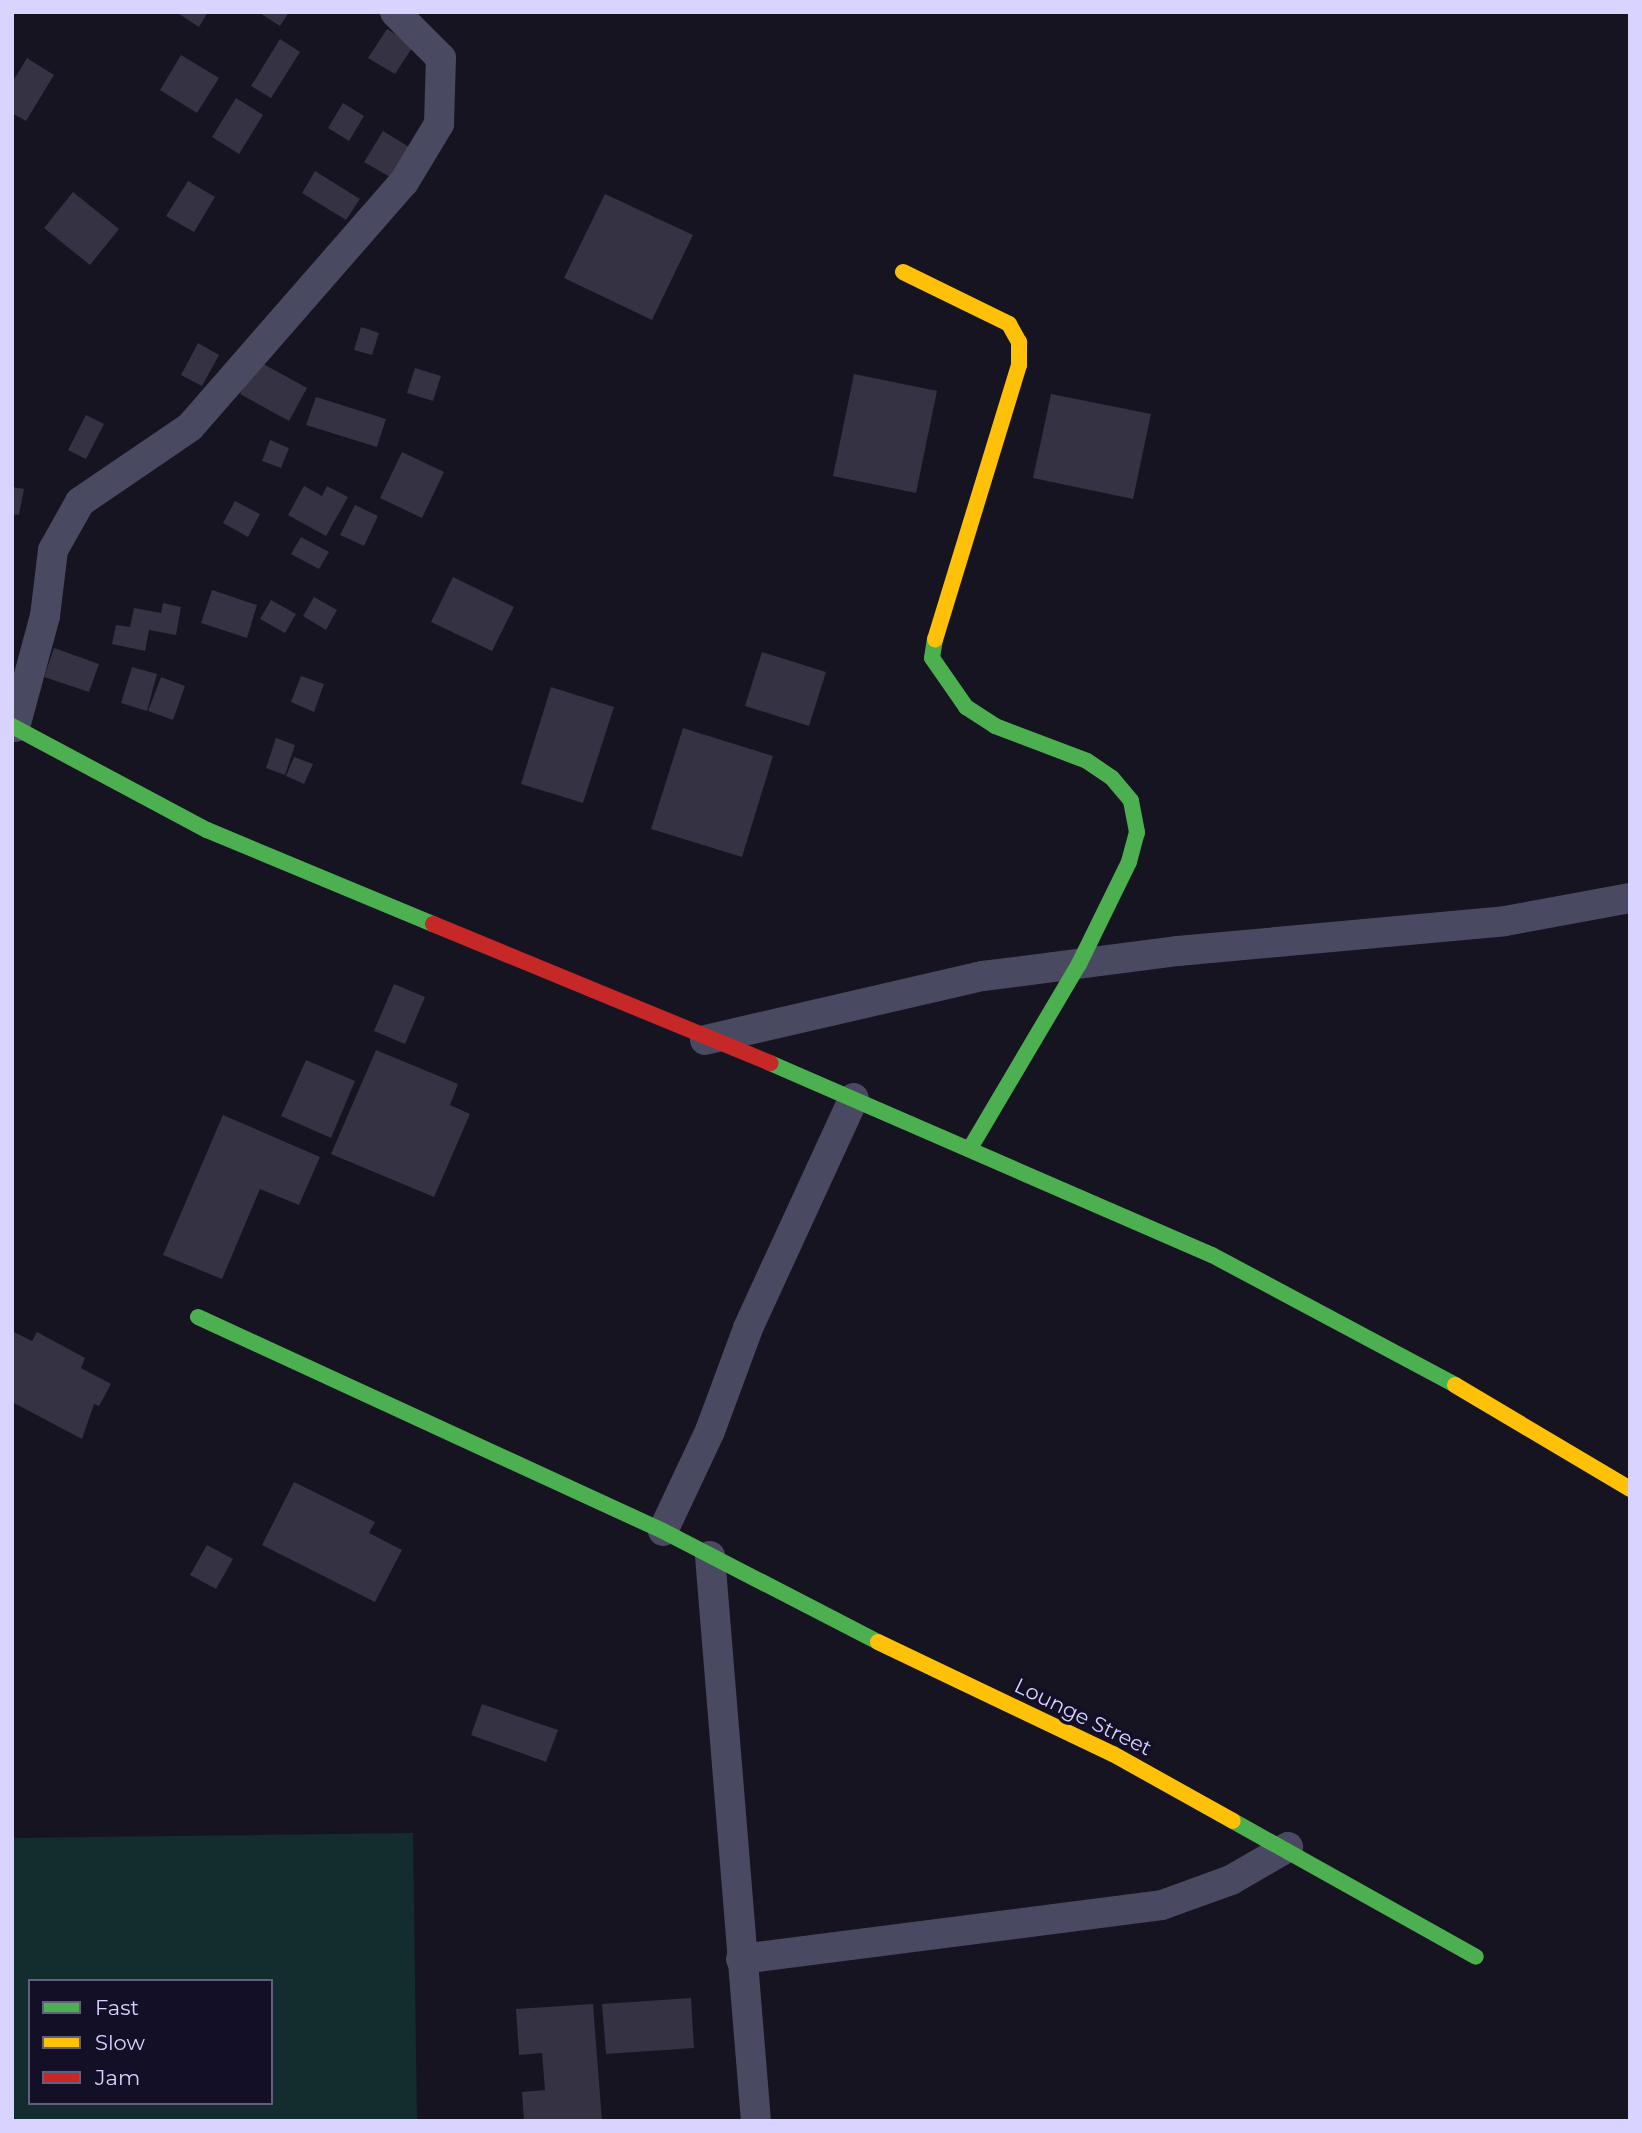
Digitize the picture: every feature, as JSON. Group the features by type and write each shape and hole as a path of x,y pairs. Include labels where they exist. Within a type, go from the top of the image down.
{"street":[{"path":"395,12 441,58 439,124 404,182 190,427 80,502 53,550 45,616 14,727 207,830 705,1040 854,1098 1212,1255 1368,1334 1630,1489"},
{"path":"903,272 1009,324 1019,342 1019,365 938,618 932,658 966,707 995,726 1087,761 1130,801 1137,832 1129,862 1079,964 970,1148"},
{"path":"705,1040 984,976 1505,921 1630,898"},
{"path":"663,1531 710,1431 747,1328 854,1098"},
{"name":"Lounge Street","path":"198,1317 663,1531 807,1608 1112,1754 1288,1847 1476,1957"},
{"path":"710,1556 756,2121"},
{"path":"741,1959 1162,1905 1231,1880 1288,1847"}],"green space":[{"path":"413,1833 417,2121 12,2121 12,1838"}],"building":[{"path":"176,12 208,12 199,27"},
{"path":"258,12 289,12 280,26"},
{"path":"387,29 414,45 395,74 368,58"},
{"path":"280,39 300,52 271,98 251,86"},
{"path":"181,55 219,78 197,113 160,90"},
{"path":"27,58 54,75 26,121 12,113 12,83"},
{"path":"236,98 263,115 239,154 212,137"},
{"path":"343,103 364,116 349,141 328,128"},
{"path":"383,131 409,147 390,177 364,162"},
{"path":"315,171 360,199 346,220 302,193"},
{"path":"188,181 215,197 194,232 166,216"},
{"path":"73,192 119,229 90,265 44,228"},
{"path":"605,194 693,235 652,320 564,278"},
{"path":"361,327 379,333 372,355 354,350"},
{"path":"198,343 219,355 202,386 181,375"},
{"path":"258,361 307,388 289,421 240,394"},
{"path":"415,368 441,376 433,401 407,393"},
{"path":"854,374 937,391 916,493 833,476"},
{"path":"1051,394 1151,414 1133,499 1033,478"},
{"path":"316,397 386,419 377,447 306,425"},
{"path":"86,415 104,424 86,459 68,450"},
{"path":"270,440 289,448 281,468 262,461"},
{"path":"402,452 444,472 422,518 380,498"},
{"path":"304,486 322,496 327,486 348,497 326,536 288,515"},
{"path":"12,487 24,489 19,515 12,514"},
{"path":"235,501 260,514 248,537 223,523"},
{"path":"355,505 378,516 364,546 340,535"},
{"path":"301,537 329,552 319,569 291,554"},
{"path":"453,577 514,607 492,651 431,622"},
{"path":"212,590 257,605 247,638 201,623"},
{"path":"314,597 337,610 326,630 303,616"},
{"path":"271,600 296,614 285,633 260,619"},
{"path":"163,603 181,607 176,635 149,630 145,651 112,644 116,625 130,627 134,608 161,613"},
{"path":"54,648 99,664 89,692 44,677"},
{"path":"762,652 826,672 809,726 745,706"},
{"path":"132,667 157,674 147,711 121,703"},
{"path":"301,676 324,684 314,712 291,702"},
{"path":"161,677 185,686 173,720 148,711"},
{"path":"551,687 614,707 583,803 521,784"},
{"path":"683,728 773,756 742,857 651,829"},
{"path":"276,738 295,745 285,775 266,768"},
{"path":"294,757 313,764 304,784 286,776"},
{"path":"394,984 425,997 405,1044 374,1031"},
{"path":"376,1050 458,1084 450,1105 470,1114 434,1197 331,1154"},
{"path":"306,1060 355,1081 331,1138 281,1116"},
{"path":"223,1115 320,1157 299,1205 260,1189 222,1279 163,1255"},
{"path":"12,1331 32,1341 37,1332 85,1358 81,1368 111,1384 99,1406 94,1404 82,1439 12,1402"},
{"path":"294,1482 375,1522 369,1533 402,1550 375,1602 262,1545"},
{"path":"207,1545 233,1559 216,1589 190,1575"},
{"path":"482,1704 558,1730 546,1762 471,1735"},
{"path":"691,1998 694,2048 606,2054 602,2004"},
{"path":"593,2004 602,2121 524,2121 522,2092 545,2090 542,2053 519,2055 516,2009"}],"traffic: fast":[{"path":"935,639 932,658 966,707 995,726 1087,761 1112,778 1131,801 1137,832 1129,862 1079,964 970,1148"},
{"path":"12,726 207,830 433,924"},
{"path":"770,1063 1212,1255 1455,1385"},
{"path":"198,1317 663,1531 878,1642"},
{"path":"1233,1821 1476,1957"}],"traffic: slow":[{"path":"903,272 1009,324 1019,342 1019,365 935,639"},
{"path":"1455,1385 1630,1489"},
{"path":"878,1642 1113,1754 1233,1821"}],"traffic: jam":[{"path":"433,924 770,1063"}]}
